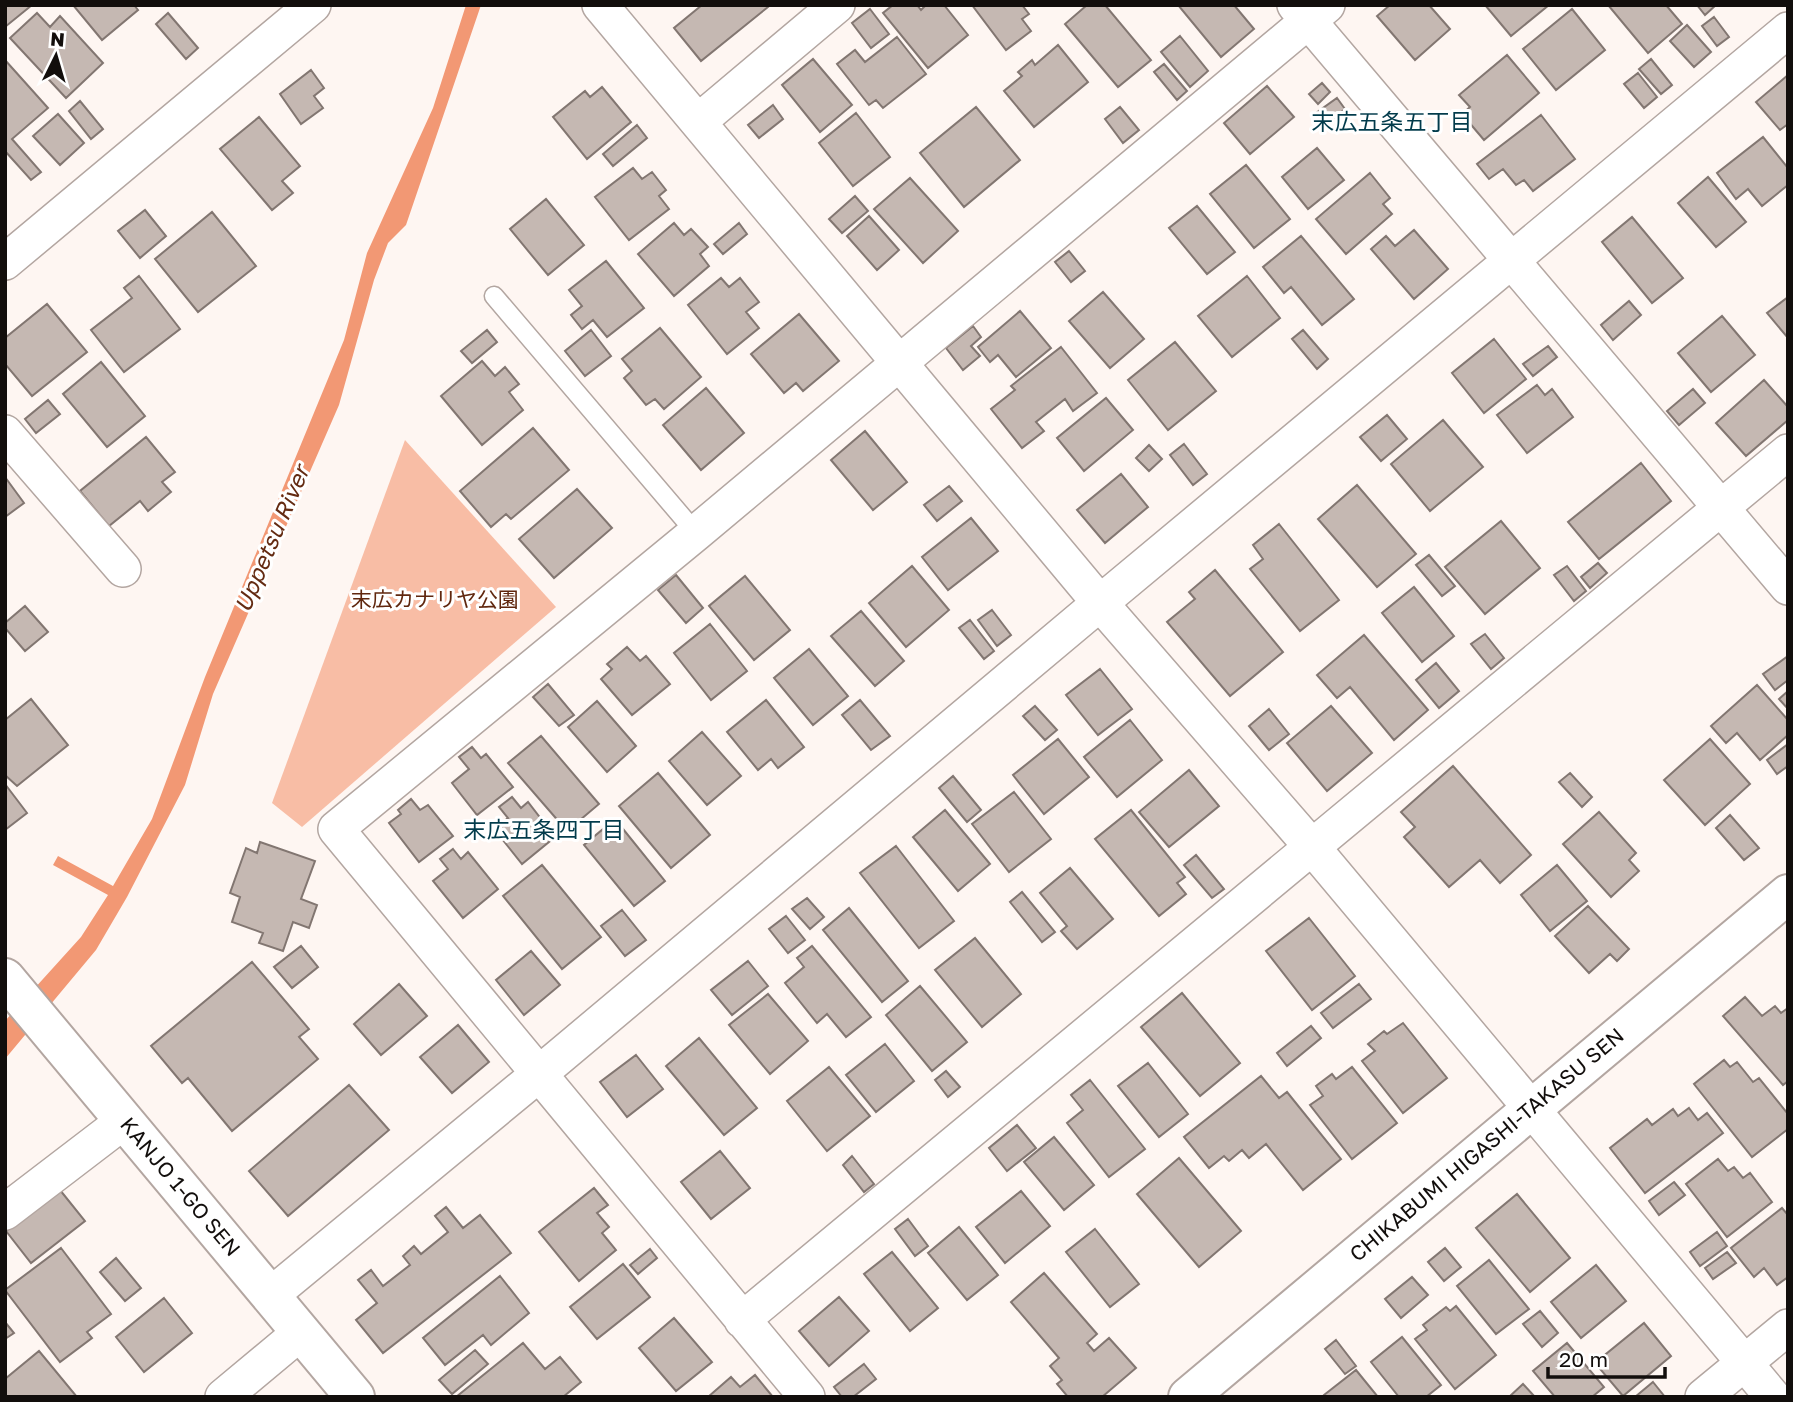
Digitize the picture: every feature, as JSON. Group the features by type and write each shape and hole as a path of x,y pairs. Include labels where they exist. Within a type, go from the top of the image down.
{"street":[{"path":"5,262 313,5"},
{"path":"600,5 1100,603 1312,847 1773,1397"},
{"path":"698,122 837,5"},
{"path":"807,1397 336,829 696,533 1310,10 1512,260 1788,587"},
{"path":"271,1295 1788,30"},
{"path":"5,433 123,569"},
{"path":"742,1320 1788,452"},
{"name":"CHIKABUMI HIGASHI-TAKASU SEN","path":"1188,1397 1788,894"},
{"name":"KANJO 1-GO SEN","path":"5,978 355,1397"},
{"path":"5,1212 124,1121"},
{"path":"1703,1397 1788,1326"},
{"path":"223,1397 301,1332"}],"lane":[{"path":"494,296 696,533"}],"green space":[{"name":"末広カナリヤ公園","path":"405,440 556,607 302,827 272,803"}],"water":[{"name":"Uppetsu River","path":"466,5 481,5 406,225 388,243 374,280 339,405 213,694 185,785 127,897 96,950 5,1059 5,1021 81,937 108,895 53,865 58,856 113,886 152,819 205,677 344,340 367,253 433,108"}],"building":[{"path":"5,5 32,5 5,27"},
{"path":"73,5 134,5 138,10 102,40"},
{"path":"702,5 768,7 701,61 674,28"},
{"path":"893,5 917,5 921,10 926,5 944,5 968,35 928,68 883,13"},
{"path":"972,5 1022,5 1029,14 1022,19 1031,31 1006,50"},
{"path":"1087,5 1105,5 1151,60 1118,87 1065,24"},
{"path":"1178,5 1234,5 1254,29 1221,57"},
{"path":"1390,5 1429,5 1450,29 1415,60 1377,16"},
{"path":"1485,5 1549,5 1511,36"},
{"path":"1608,5 1666,5 1682,24 1648,53"},
{"path":"1697,5 1716,5 1705,15"},
{"path":"870,9 889,34 871,48 852,23"},
{"path":"1572,9 1605,50 1556,90 1523,49"},
{"path":"37,13 50,27 60,16 103,63 66,98 10,38"},
{"path":"168,13 198,48 186,59 156,24"},
{"path":"1714,17 1729,37 1717,46 1702,26"},
{"path":"1687,25 1711,52 1694,67 1670,41"},
{"path":"1180,36 1208,71 1190,87 1161,52"},
{"path":"897,37 926,74 883,108 876,100 869,105 837,64 855,50 865,62"},
{"path":"1058,45 1088,82 1034,127 1004,91 1022,76 1018,72 1032,60 1035,65"},
{"path":"1507,55 1539,93 1484,140 1462,114 1470,107 1459,95"},
{"path":"813,59 852,105 820,132 782,85"},
{"path":"1651,59 1672,85 1661,94 1639,69"},
{"path":"5,60 48,108 12,139 41,172 31,180 5,151"},
{"path":"1164,64 1187,91 1177,100 1154,72"},
{"path":"311,70 324,88 314,96 323,108 301,124 280,94"},
{"path":"1638,73 1657,97 1644,108 1624,84"},
{"path":"1788,75 1788,124 1780,130 1756,102"},
{"path":"1322,83 1330,92 1318,104 1309,94"},
{"path":"1267,86 1294,117 1250,154 1224,123"},
{"path":"602,87 631,122 587,159 553,117 585,91 590,97"},
{"path":"1337,98 1345,109 1325,125 1316,113"},
{"path":"80,101 103,129 91,139 69,111"},
{"path":"773,105 783,119 759,138 748,125"},
{"path":"976,107 1020,160 964,207 920,153"},
{"path":"1120,107 1139,130 1123,143 1105,119"},
{"path":"856,113 890,157 853,186 819,143"},
{"path":"58,114 84,143 60,165 33,136"},
{"path":"1541,115 1575,159 1533,191 1524,180 1516,185 1503,169 1489,179 1477,164"},
{"path":"259,117 300,166 282,181 293,193 272,210 220,149"},
{"path":"637,125 647,138 613,166 603,154"},
{"path":"1763,137 1788,168 1788,185 1762,206 1748,189 1736,199 1717,173"},
{"path":"1317,148 1344,180 1308,209 1282,177"},
{"path":"1246,165 1290,219 1254,248 1210,194"},
{"path":"633,168 642,179 652,172 666,190 659,196 669,209 629,240 595,197"},
{"path":"1370,173 1390,198 1383,204 1392,214 1346,254 1316,219"},
{"path":"1708,177 1746,222 1716,247 1678,203"},
{"path":"910,178 958,231 923,263 874,209"},
{"path":"855,196 868,211 842,233 829,219"},
{"path":"546,199 584,245 548,275 510,229"},
{"path":"1197,206 1235,252 1207,274 1169,228"},
{"path":"145,210 166,236 140,258 118,231"},
{"path":"212,212 256,266 198,312 155,259"},
{"path":"869,216 899,250 877,270 847,236"},
{"path":"1632,217 1683,278 1652,303 1602,242"},
{"path":"674,223 684,235 691,229 708,247 700,254 709,266 674,296 638,254"},
{"path":"739,223 747,234 723,254 714,244"},
{"path":"1414,230 1448,269 1414,299 1371,249 1386,236 1395,246"},
{"path":"1301,236 1354,299 1322,325 1291,287 1284,293 1263,267"},
{"path":"1069,251 1085,271 1071,282 1055,262"},
{"path":"606,261 644,308 607,337 593,320 582,329 571,315 582,306 569,290"},
{"path":"139,276 180,329 124,372 91,330 132,298 124,288"},
{"path":"1247,276 1280,318 1232,357 1198,316"},
{"path":"721,278 729,287 740,278 759,302 746,312 759,328 727,354 688,305"},
{"path":"1103,292 1144,339 1110,368 1069,321"},
{"path":"1788,297 1788,338 1767,313"},
{"path":"1629,301 1641,315 1613,340 1601,325"},
{"path":"47,304 87,352 32,396 5,364 5,338"},
{"path":"1020,311 1051,348 1016,377 998,355 990,362 978,347"},
{"path":"799,314 839,361 803,391 796,383 784,393 751,354"},
{"path":"1722,316 1755,355 1711,392 1678,353"},
{"path":"973,326 981,337 971,346 980,356 963,370 946,348"},
{"path":"660,328 701,377 664,409 655,399 646,405 624,378 632,371 622,359"},
{"path":"487,330 497,342 472,363 461,351"},
{"path":"591,330 611,356 585,376 565,351"},
{"path":"1303,330 1328,359 1317,369 1292,339"},
{"path":"1494,339 1526,379 1484,413 1452,373"},
{"path":"1175,342 1216,391 1168,430 1128,380"},
{"path":"1548,346 1557,357 1533,376 1523,364"},
{"path":"1061,347 1097,393 1073,411 1065,399 1036,422 1044,431 1022,448 991,409 1015,390 1011,386"},
{"path":"482,361 495,376 505,367 519,384 509,392 523,410 482,445 441,396"},
{"path":"101,362 145,416 107,447 63,394"},
{"path":"1764,380 1788,407 1788,420 1746,456 1716,423"},
{"path":"1537,385 1545,395 1552,389 1573,417 1527,453 1497,415"},
{"path":"706,388 744,433 701,470 663,425"},
{"path":"1693,389 1705,403 1679,425 1667,411"},
{"path":"1106,398 1133,430 1084,471 1057,438"},
{"path":"48,400 60,414 36,433 25,419"},
{"path":"1387,415 1407,439 1381,461 1360,437"},
{"path":"1443,420 1483,467 1430,511 1391,464"},
{"path":"533,428 569,470 511,519 506,514 491,527 460,491"},
{"path":"865,431 907,482 873,510 831,460"},
{"path":"146,437 175,472 162,482 171,492 148,511 140,501 109,526 80,491"},
{"path":"1184,444 1207,474 1193,485 1170,455"},
{"path":"1149,445 1162,459 1149,471 1136,458"},
{"path":"1641,463 1671,501 1599,559 1568,522"},
{"path":"1121,474 1148,507 1105,543 1077,510"},
{"path":"5,477 24,503 5,517"},
{"path":"1357,485 1416,554 1377,587 1318,519"},
{"path":"949,486 962,501 937,521 924,505"},
{"path":"577,489 612,528 554,578 519,539"},
{"path":"971,518 998,551 948,590 922,557"},
{"path":"1501,521 1540,568 1485,614 1445,567"},
{"path":"1279,524 1339,600 1300,631 1250,569 1263,559 1253,545"},
{"path":"1429,555 1455,586 1442,596 1416,565"},
{"path":"1598,563 1607,573 1590,588 1581,577"},
{"path":"912,566 949,610 906,647 869,603"},
{"path":"1567,566 1586,591 1574,601 1554,575"},
{"path":"1215,570 1283,652 1230,696 1167,622 1195,599 1189,592"},
{"path":"676,575 703,608 686,623 658,590"},
{"path":"745,576 790,630 754,660 709,606"},
{"path":"1414,587 1454,636 1422,662 1382,613"},
{"path":"25,606 48,632 25,651 5,628 5,623"},
{"path":"992,610 1011,635 997,646 978,620"},
{"path":"861,611 904,661 875,686 831,636"},
{"path":"970,620 994,651 984,659 959,628"},
{"path":"710,624 747,671 711,700 674,653"},
{"path":"1485,634 1504,658 1491,669 1471,644"},
{"path":"1364,635 1428,710 1394,740 1350,687 1337,698 1317,675"},
{"path":"627,647 640,661 646,656 670,684 632,715 601,679 612,669 607,664"},
{"path":"809,649 848,696 813,725 774,678"},
{"path":"1788,656 1788,680 1775,690 1763,674"},
{"path":"1436,663 1459,691 1439,708 1416,680"},
{"path":"1100,669 1132,709 1098,735 1066,695"},
{"path":"548,684 574,715 559,726 533,697"},
{"path":"1757,685 1788,720 1788,735 1760,760 1737,733 1726,743 1711,726"},
{"path":"1788,691 1788,709 1779,699"},
{"path":"31,699 68,745 17,786 5,775 5,720"},
{"path":"766,700 804,747 778,768 771,759 758,770 727,732"},
{"path":"860,700 890,736 871,750 842,715"},
{"path":"597,701 636,746 607,772 568,727"},
{"path":"1035,706 1057,730 1045,740 1023,716"},
{"path":"1331,706 1372,753 1327,791 1287,743"},
{"path":"1269,709 1289,734 1269,750 1249,726"},
{"path":"1130,720 1162,760 1117,797 1084,757"},
{"path":"702,732 741,776 707,805 669,761"},
{"path":"541,736 599,804 567,831 508,763"},
{"path":"1058,739 1089,777 1044,814 1013,775"},
{"path":"1710,739 1750,784 1705,825 1664,780"},
{"path":"1788,744 1788,766 1777,774 1767,760"},
{"path":"472,747 481,758 486,754 513,787 477,815 452,783 469,769 459,757"},
{"path":"1453,766 1531,855 1500,883 1480,860 1449,887 1404,837 1415,827 1401,812"},
{"path":"1189,770 1219,806 1169,847 1139,812"},
{"path":"658,773 710,835 671,868 619,806"},
{"path":"1570,773 1592,797 1582,807 1559,782"},
{"path":"953,776 981,810 967,822 939,788"},
{"path":"5,784 27,813 5,830"},
{"path":"1014,792 1051,839 1009,872 972,824"},
{"path":"512,797 521,808 528,802 555,837 522,864 494,829 508,818 499,807"},
{"path":"411,799 420,810 428,805 453,836 419,862 389,823 401,814 398,810"},
{"path":"945,810 990,864 958,891 913,837"},
{"path":"1131,810 1185,877 1177,883 1186,894 1159,916 1095,839"},
{"path":"1599,812 1636,853 1629,860 1639,871 1611,897 1563,844"},
{"path":"1730,815 1759,848 1744,860 1716,828"},
{"path":"615,819 665,881 634,906 584,845"},
{"path":"260,842 315,861 301,899 317,905 309,928 293,922 283,951 259,943 263,933 232,922 240,897 230,893 246,848 257,853"},
{"path":"896,846 954,921 919,948 860,873"},
{"path":"453,849 461,859 468,852 498,889 463,918 433,881 448,869 440,859"},
{"path":"1196,855 1224,889 1212,898 1184,865"},
{"path":"542,865 601,937 562,969 503,896"},
{"path":"1557,865 1587,901 1550,931 1521,895"},
{"path":"1070,868 1113,919 1077,949 1061,931 1067,926 1040,893"},
{"path":"1022,892 1055,932 1042,942 1010,902"},
{"path":"807,898 824,917 810,929 792,909"},
{"path":"1588,906 1629,949 1617,961 1610,954 1589,973 1555,936"},
{"path":"849,908 908,981 882,1002 823,930"},
{"path":"622,910 646,940 625,956 601,926"},
{"path":"786,916 805,940 788,953 769,929"},
{"path":"1309,918 1355,976 1312,1010 1266,951"},
{"path":"975,938 1021,994 982,1027 935,970"},
{"path":"301,946 318,967 292,988 274,967"},
{"path":"812,946 871,1017 846,1037 827,1014 817,1023 785,983 804,967 797,958"},
{"path":"531,951 560,985 524,1015 496,980"},
{"path":"748,961 768,986 732,1015 711,990"},
{"path":"252,962 309,1029 299,1037 318,1059 232,1131 188,1078 182,1083 151,1046"},
{"path":"399,984 427,1016 381,1055 354,1024"},
{"path":"1359,984 1371,999 1333,1028 1321,1013"},
{"path":"920,986 967,1042 932,1071 886,1015"},
{"path":"1182,993 1240,1063 1200,1096 1141,1027"},
{"path":"768,994 808,1041 770,1074 729,1025"},
{"path":"1745,997 1762,1016 1775,1006 1781,1013 1788,1008 1788,1081 1783,1085 1723,1016"},
{"path":"1403,1023 1447,1078 1403,1113 1362,1061 1375,1051 1368,1044 1384,1031 1387,1034"},
{"path":"458,1025 489,1062 452,1093 420,1057"},
{"path":"1311,1026 1321,1038 1287,1066 1277,1053"},
{"path":"699,1038 757,1108 724,1135 666,1066"},
{"path":"885,1044 914,1081 876,1112 846,1075"},
{"path":"636,1055 663,1089 627,1117 600,1082"},
{"path":"1724,1060 1730,1067 1737,1062 1753,1082 1759,1078 1788,1114 1788,1129 1752,1157 1694,1084"},
{"path":"1148,1063 1188,1114 1159,1137 1118,1086"},
{"path":"829,1067 870,1116 827,1151 787,1101"},
{"path":"1352,1067 1397,1123 1352,1159 1310,1105 1323,1096 1316,1086 1332,1074 1336,1079"},
{"path":"946,1071 960,1087 948,1097 935,1080"},
{"path":"1261,1076 1279,1098 1287,1092 1341,1159 1303,1190 1266,1144 1249,1158 1242,1150 1229,1161 1224,1156 1209,1168 1184,1137"},
{"path":"1090,1080 1145,1149 1109,1177 1067,1123 1083,1110 1071,1095"},
{"path":"349,1085 389,1130 288,1216 249,1171"},
{"path":"1689,1108 1698,1120 1707,1113 1723,1133 1645,1193 1610,1148 1647,1119 1652,1125 1673,1109 1678,1116"},
{"path":"1017,1125 1036,1148 1007,1171 989,1148"},
{"path":"1054,1137 1094,1185 1064,1210 1024,1162"},
{"path":"720,1151 750,1188 711,1219 681,1182"},
{"path":"852,1156 874,1184 864,1192 843,1165"},
{"path":"1179,1158 1241,1231 1199,1267 1137,1194"},
{"path":"1718,1159 1728,1171 1734,1167 1743,1178 1750,1173 1772,1202 1727,1237 1686,1184"},
{"path":"1674,1182 1685,1195 1659,1215 1649,1201"},
{"path":"594,1188 608,1205 597,1213 609,1227 602,1233 616,1250 579,1281 539,1232"},
{"path":"60,1190 85,1221 31,1263 6,1231"},
{"path":"1021,1191 1050,1226 1005,1263 976,1227"},
{"path":"1517,1194 1570,1258 1530,1292 1476,1228"},
{"path":"446,1207 463,1228 480,1215 511,1253 383,1353 356,1320 377,1303 358,1280 371,1270 383,1286 410,1265 403,1256 414,1246 421,1254 448,1232 435,1216"},
{"path":"1782,1208 1788,1215 1788,1277 1777,1285 1764,1268 1754,1277 1731,1248"},
{"path":"908,1219 928,1246 915,1256 895,1229"},
{"path":"959,1227 998,1275 967,1300 928,1253"},
{"path":"1095,1229 1139,1284 1110,1307 1066,1252"},
{"path":"1717,1232 1727,1246 1700,1266 1690,1252"},
{"path":"61,1248 111,1314 87,1332 92,1338 60,1362 5,1290"},
{"path":"1445,1248 1461,1267 1444,1281 1428,1262"},
{"path":"650,1249 657,1258 638,1274 630,1265"},
{"path":"892,1252 938,1308 910,1331 864,1274"},
{"path":"1727,1252 1736,1263 1713,1279 1705,1268"},
{"path":"116,1258 141,1288 125,1301 100,1272"},
{"path":"1489,1260 1529,1309 1496,1334 1457,1286"},
{"path":"623,1264 650,1297 597,1339 570,1307"},
{"path":"1596,1265 1626,1301 1581,1338 1551,1302"},
{"path":"1044,1273 1097,1334 1087,1343 1094,1351 1109,1338 1136,1368 1102,1397 1068,1397 1057,1384 1062,1380 1050,1366 1059,1358 1011,1302"},
{"path":"500,1276 529,1313 491,1345 483,1335 445,1365 423,1338"},
{"path":"1412,1277 1428,1295 1401,1318 1385,1299"},
{"path":"839,1297 869,1331 829,1366 799,1331"},
{"path":"164,1298 192,1333 144,1372 116,1337"},
{"path":"1456,1306 1496,1355 1455,1389 1415,1339 1427,1330 1423,1325 1446,1307 1450,1311"},
{"path":"1540,1311 1558,1333 1542,1347 1523,1324"},
{"path":"674,1318 712,1362 676,1391 639,1348"},
{"path":"5,1322 14,1333 5,1339"},
{"path":"1644,1323 1671,1356 1623,1396 1595,1363"},
{"path":"1402,1337 1441,1385 1426,1397 1399,1397 1371,1362"},
{"path":"1336,1340 1356,1366 1345,1374 1325,1349"},
{"path":"523,1343 545,1369 560,1357 581,1382 563,1397 456,1397"},
{"path":"1567,1343 1604,1387 1592,1397 1555,1397 1533,1371"},
{"path":"475,1350 488,1364 452,1394 439,1380"},
{"path":"39,1351 77,1397 5,1397 5,1379"},
{"path":"864,1364 876,1379 853,1397 842,1397 834,1387"},
{"path":"1356,1370 1378,1397 1325,1397 1324,1395"},
{"path":"755,1375 773,1397 708,1397 731,1377 740,1387"},
{"path":"1653,1382 1665,1397 1635,1397"},
{"path":"1523,1384 1535,1397 1509,1397"}],"district":[{"name":"末広五条五丁目","path":"1392,122"},
{"name":"末広五条四丁目","path":"544,830"}]}
